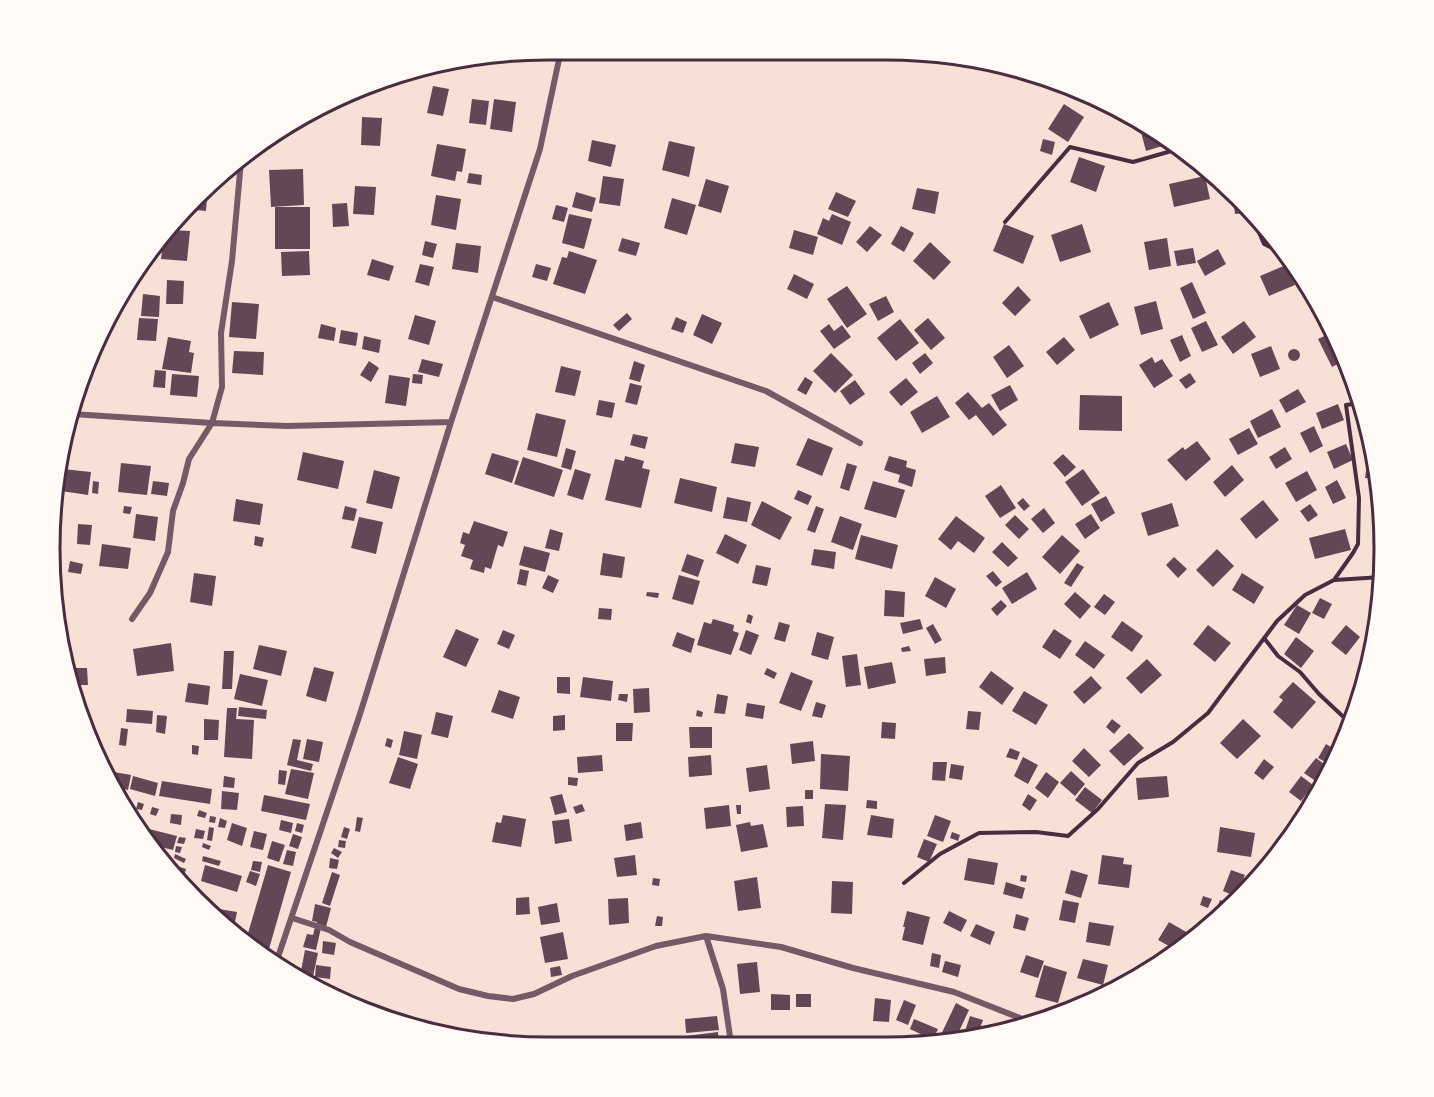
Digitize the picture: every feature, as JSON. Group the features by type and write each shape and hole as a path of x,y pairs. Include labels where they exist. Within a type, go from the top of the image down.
{"street":[{"path":"279,956 360,714 451,422 540,149 559,60"},
{"path":"132,619 150,593 168,552 173,512 189,459 212,423 222,387 221,333 240,170"},
{"path":"492,297 766,391 860,443"},
{"path":"79,414 287,426 451,422"},
{"path":"292,918 329,930 350,942 459,989 513,999 534,994 572,976 656,946 706,936 781,947 852,968 954,992 1017,1019"},
{"path":"706,936 723,989 730,1037"}],"path":[{"path":"1005,222 1070,147 1133,162 1170,151"},
{"path":"1260,235 1264,244 1270,247"},
{"path":"1334,580 1358,544 1359,498 1346,405 1352,404"},
{"path":"904,883 940,854 979,833 1036,832 1068,836 1098,809 1138,763 1173,742 1208,713 1277,621 1305,595 1334,580 1373,578"},
{"path":"1264,638 1278,656 1300,672 1344,717"}],"building":[{"path":"433,86 449,89 443,116 427,113"},
{"path":"472,99 489,101 486,125 469,123"},
{"path":"494,99 516,102 512,132 490,129"},
{"path":"1064,104 1084,117 1068,142 1048,129"},
{"path":"362,117 382,118 380,146 361,145"},
{"path":"1141,132 1162,146 1146,151"},
{"path":"1043,139 1055,142 1052,155 1040,151"},
{"path":"592,140 616,145 611,167 588,161"},
{"path":"669,141 695,147 689,177 662,170"},
{"path":"437,144 466,149 462,172 457,171 455,181 431,176"},
{"path":"1079,157 1105,166 1096,192 1070,182"},
{"path":"303,169 304,205 271,207 269,170"},
{"path":"469,173 482,175 481,185 467,183"},
{"path":"603,176 624,179 620,206 599,203"},
{"path":"1202,177 1206,179 1210,199 1174,207 1169,184"},
{"path":"706,179 729,186 721,213 698,206"},
{"path":"355,186 376,187 374,215 353,214"},
{"path":"917,188 939,192 935,214 912,209"},
{"path":"576,192 596,198 592,212 572,207"},
{"path":"836,192 856,201 848,217 828,209"},
{"path":"436,195 461,199 456,230 431,225"},
{"path":"672,198 696,205 687,235 664,228"},
{"path":"207,199 206,211 196,210"},
{"path":"347,203 349,226 333,227 332,204"},
{"path":"556,205 568,208 564,222 552,219"},
{"path":"1234,206 1241,213 1235,214"},
{"path":"275,207 310,207 310,249 275,249"},
{"path":"569,214 592,219 584,249 562,243"},
{"path":"832,214 851,222 842,245 817,234 823,218 829,221"},
{"path":"1004,224 1034,236 1023,264 993,251"},
{"path":"1082,224 1091,252 1060,262 1051,235"},
{"path":"870,226 882,235 867,252 856,242"},
{"path":"901,226 914,233 904,252 891,244"},
{"path":"178,230 190,231 187,261 161,259 162,250"},
{"path":"794,230 818,237 813,255 789,248"},
{"path":"622,238 640,243 636,256 618,251"},
{"path":"1167,238 1171,266 1149,270 1144,242"},
{"path":"425,241 437,244 433,258 422,255"},
{"path":"930,242 951,262 934,280 913,261"},
{"path":"456,243 481,246 478,273 452,269"},
{"path":"1193,248 1196,263 1177,266 1174,251"},
{"path":"1218,249 1226,264 1205,276 1197,261"},
{"path":"309,251 310,275 282,276 281,252"},
{"path":"569,251 597,260 585,294 553,284 562,257 567,258"},
{"path":"372,259 394,266 389,281 367,275"},
{"path":"420,264 434,267 429,286 415,282"},
{"path":"536,264 551,268 547,281 532,277"},
{"path":"1284,266 1295,285 1269,296 1260,276"},
{"path":"794,274 814,284 807,299 787,289"},
{"path":"167,280 184,281 183,304 166,304"},
{"path":"1192,282 1206,313 1193,319 1180,288"},
{"path":"847,286 867,314 847,328 827,299"},
{"path":"1018,286 1031,300 1015,316 1002,303"},
{"path":"143,294 160,296 159,317 141,316"},
{"path":"886,296 894,312 878,321 869,304"},
{"path":"1156,301 1163,329 1141,335 1134,307"},
{"path":"232,302 259,304 256,339 229,337"},
{"path":"1109,302 1119,325 1090,339 1079,316"},
{"path":"627,313 632,319 619,331 613,325"},
{"path":"702,314 722,323 712,344 693,335"},
{"path":"415,315 436,321 429,345 408,339"},
{"path":"676,317 687,322 683,333 671,329"},
{"path":"139,318 158,319 156,341 137,340"},
{"path":"928,318 945,338 931,350 914,330"},
{"path":"900,319 919,343 896,361 877,338"},
{"path":"1206,321 1218,345 1202,352 1191,328"},
{"path":"1244,321 1256,337 1233,354 1221,337"},
{"path":"321,324 336,328 334,341 318,338"},
{"path":"829,324 834,331 842,325 851,337 834,349 820,331"},
{"path":"341,330 358,333 356,346 339,343"},
{"path":"1182,335 1191,356 1180,362 1170,340"},
{"path":"1326,335 1338,364 1332,367 1318,339"},
{"path":"364,336 381,340 379,353 362,349"},
{"path":"168,337 191,341 189,352 194,353 191,373 162,369"},
{"path":"1064,337 1075,350 1057,365 1046,352"},
{"path":"1009,345 1024,366 1007,378 993,357"},
{"path":"1271,346 1280,369 1260,377 1251,354"},
{"path":"1296,349 1299,350 1299,360 1292,361 1289,360 1288,353 1289,350"},
{"path":"234,351 264,352 263,375 232,373"},
{"path":"831,353 853,375 835,393 813,371"},
{"path":"925,353 933,363 920,374 912,363"},
{"path":"1152,357 1155,363 1162,359 1173,376 1154,388 1139,365"},
{"path":"422,359 443,364 439,377 418,372"},
{"path":"369,361 379,368 371,382 360,375"},
{"path":"634,361 645,365 640,382 629,379"},
{"path":"561,366 581,371 575,396 555,392"},
{"path":"155,370 166,371 165,388 153,387"},
{"path":"1190,373 1196,382 1186,389 1179,380"},
{"path":"172,374 199,376 197,397 170,395"},
{"path":"413,374 423,375 422,384 412,383"},
{"path":"389,375 410,378 406,406 385,403"},
{"path":"805,377 813,382 806,395 797,390"},
{"path":"906,378 918,392 901,406 889,392"},
{"path":"855,380 865,394 850,405 840,391"},
{"path":"630,383 642,386 637,405 625,402"},
{"path":"1010,385 1018,400 1000,411 991,395"},
{"path":"1298,389 1306,402 1286,413 1279,400"},
{"path":"968,392 982,408 989,403 1007,425 993,436 976,415 969,420 955,403"},
{"path":"1080,395 1122,396 1122,431 1079,430"},
{"path":"937,396 950,417 922,433 910,412"},
{"path":"599,400 615,403 612,418 596,415"},
{"path":"1338,404 1344,420 1322,429 1316,413"},
{"path":"1272,409 1281,427 1258,438 1250,421"},
{"path":"536,413 566,420 557,457 527,450"},
{"path":"1314,426 1323,446 1310,453 1300,433"},
{"path":"1249,428 1258,444 1238,455 1229,439"},
{"path":"633,434 648,437 645,449 630,445"},
{"path":"808,438 833,448 822,476 796,465"},
{"path":"1197,441 1211,459 1186,481 1167,460 1183,447 1185,450"},
{"path":"735,443 759,447 755,467 731,463"},
{"path":"1346,444 1353,460 1334,469 1327,452"},
{"path":"1285,447 1292,459 1276,469 1269,457"},
{"path":"566,448 576,451 571,470 561,467"},
{"path":"303,452 344,461 338,489 297,480"},
{"path":"492,453 519,461 512,483 485,474"},
{"path":"1063,454 1076,467 1065,477 1053,463"},
{"path":"625,456 644,461 642,468 650,470 641,508 605,500 615,459 624,461"},
{"path":"889,456 907,461 906,467 916,470 912,487 898,482 900,475 884,470"},
{"path":"523,457 563,470 554,497 514,484"},
{"path":"121,463 151,466 147,495 118,492"},
{"path":"847,463 857,466 849,491 840,488"},
{"path":"1232,465 1244,480 1225,497 1213,482"},
{"path":"1367,465 1369,478 1365,478"},
{"path":"66,469 91,472 88,495 63,491"},
{"path":"575,469 591,474 583,500 567,495"},
{"path":"1083,469 1100,493 1082,506 1065,482"},
{"path":"374,470 400,477 392,509 366,503"},
{"path":"1307,471 1317,490 1296,502 1285,483"},
{"path":"680,478 717,487 712,512 674,503"},
{"path":"1337,480 1346,498 1333,504 1325,487"},
{"path":"93,481 99,482 98,494 92,493"},
{"path":"153,481 169,483 167,496 151,494"},
{"path":"873,481 905,490 896,518 864,509"},
{"path":"1001,485 1016,508 1000,518 985,496"},
{"path":"798,490 812,496 808,505 794,499"},
{"path":"1106,496 1115,513 1101,522 1091,504"},
{"path":"727,497 751,502 747,522 723,518"},
{"path":"1023,498 1030,506 1024,511 1017,503"},
{"path":"236,499 263,504 260,525 233,521"},
{"path":"1263,500 1279,520 1256,539 1240,519"},
{"path":"762,501 792,517 780,540 751,525"},
{"path":"1172,503 1179,526 1148,536 1141,513"},
{"path":"1310,504 1318,515 1308,522 1300,511"},
{"path":"124,506 132,507 130,514 123,513"},
{"path":"345,506 357,509 354,521 342,519"},
{"path":"816,506 824,509 815,533 807,530"},
{"path":"1044,508 1055,523 1043,533 1031,519"},
{"path":"136,514 158,517 155,541 133,538"},
{"path":"1091,514 1100,528 1085,539 1075,524"},
{"path":"1015,515 1029,529 1019,539 1005,525"},
{"path":"840,516 862,524 853,550 831,542"},
{"path":"956,516 985,538 974,553 958,541 951,550 938,539"},
{"path":"359,517 383,522 376,554 351,548"},
{"path":"474,521 508,532 503,547 498,545 491,569 485,567 484,573 470,569 473,560 461,556 465,545 460,543 463,532 469,534"},
{"path":"78,524 92,525 90,545 77,544"},
{"path":"550,529 563,533 559,551 545,548"},
{"path":"1345,529 1351,550 1315,559 1309,538"},
{"path":"725,534 747,545 738,564 716,553"},
{"path":"861,535 898,545 892,569 855,559"},
{"path":"1062,535 1080,551 1060,574 1042,557"},
{"path":"255,536 264,538 262,547 254,545"},
{"path":"1002,542 1018,558 1008,567 992,552"},
{"path":"102,544 131,548 128,569 99,566"},
{"path":"524,546 550,553 545,572 519,565"},
{"path":"814,549 836,552 834,569 811,565"},
{"path":"1217,549 1234,566 1213,587 1196,570"},
{"path":"603,553 625,557 622,578 600,575"},
{"path":"687,554 704,560 698,577 681,571"},
{"path":"1174,557 1187,569 1178,578 1166,565"},
{"path":"70,561 83,564 81,574 68,572"},
{"path":"1077,563 1084,567 1071,587 1064,583"},
{"path":"756,565 771,568 767,586 752,583"},
{"path":"520,569 529,571 526,586 517,584"},
{"path":"993,571 1002,582 996,587 986,576"},
{"path":"1027,572 1037,589 1012,604 1002,588"},
{"path":"194,573 216,576 212,606 190,602"},
{"path":"1242,573 1264,587 1254,604 1232,590"},
{"path":"548,575 559,580 553,593 542,588"},
{"path":"679,575 700,581 693,605 672,599"},
{"path":"935,577 956,589 946,608 925,596"},
{"path":"885,590 905,592 904,617 884,616"},
{"path":"647,592 659,593 658,598 646,596"},
{"path":"1075,592 1091,606 1080,619 1064,604"},
{"path":"1104,594 1115,602 1105,615 1094,607"},
{"path":"1320,598 1332,604 1324,619 1312,613"},
{"path":"1001,600 1007,606 997,616 991,609"},
{"path":"1297,605 1311,613 1299,634 1284,625"},
{"path":"599,608 612,609 611,620 598,619"},
{"path":"748,614 753,616 751,624 746,622"},
{"path":"713,619 734,625 733,631 739,633 731,655 697,645 704,622 711,624"},
{"path":"920,619 923,629 903,634 900,623"},
{"path":"1122,621 1143,636 1132,652 1111,637"},
{"path":"779,622 790,625 785,642 774,639"},
{"path":"933,624 942,640 935,644 926,628"},
{"path":"1208,625 1231,643 1215,662 1193,644"},
{"path":"1346,625 1360,637 1346,655 1331,643"},
{"path":"456,629 479,639 466,667 443,657"},
{"path":"1054,629 1072,641 1060,659 1042,647"},
{"path":"503,630 515,635 509,649 497,644"},
{"path":"746,630 759,635 751,655 739,650"},
{"path":"677,632 695,639 691,653 672,646"},
{"path":"817,632 834,637 828,660 811,655"},
{"path":"1296,637 1314,651 1301,668 1284,654"},
{"path":"1085,641 1105,655 1094,669 1075,655"},
{"path":"171,643 174,671 137,676 133,649"},
{"path":"259,645 287,651 281,676 253,669"},
{"path":"909,646 911,651 902,652 901,648"},
{"path":"224,651 234,651 232,689 222,689"},
{"path":"857,654 861,685 846,687 842,656"},
{"path":"945,657 946,673 926,676 924,659"},
{"path":"1147,659 1162,675 1141,694 1126,678"},
{"path":"892,662 896,683 868,689 864,667"},
{"path":"314,667 334,672 326,702 306,696"},
{"path":"76,668 87,668 88,685 80,685"},
{"path":"767,668 777,673 774,679 764,674"},
{"path":"991,671 1014,688 1002,705 979,687"},
{"path":"791,672 813,681 801,711 779,703"},
{"path":"240,674 268,680 262,706 234,699"},
{"path":"1091,676 1102,688 1084,704 1073,692"},
{"path":"557,677 570,677 570,694 557,693"},
{"path":"583,677 613,681 611,701 580,697"},
{"path":"1293,682 1316,702 1292,729 1273,712 1283,700 1279,697"},
{"path":"188,683 210,686 208,705 185,702"},
{"path":"649,688 650,712 634,713 633,689"},
{"path":"499,690 520,697 513,719 491,712"},
{"path":"1024,691 1048,705 1036,725 1012,711"},
{"path":"619,694 628,694 627,702 618,700"},
{"path":"717,694 728,696 725,714 714,713"},
{"path":"816,702 826,705 822,718 812,716"},
{"path":"747,703 765,706 763,719 745,716"},
{"path":"239,707 267,710 266,719 238,716"},
{"path":"227,708 237,708 236,719 254,720 252,759 224,757"},
{"path":"127,709 153,711 152,724 126,722"},
{"path":"697,710 703,712 702,717 696,716"},
{"path":"968,711 981,712 979,730 966,729"},
{"path":"436,712 453,716 448,738 431,734"},
{"path":"157,715 167,716 165,734 156,732"},
{"path":"565,715 565,730 553,731 553,716"},
{"path":"204,719 219,720 218,740 204,740"},
{"path":"1112,719 1121,726 1114,734 1106,727"},
{"path":"1243,719 1261,736 1237,759 1220,743"},
{"path":"882,722 896,723 895,739 881,738"},
{"path":"616,723 633,723 632,741 616,741"},
{"path":"689,727 712,727 712,748 690,748"},
{"path":"121,728 128,729 126,746 119,745"},
{"path":"404,731 422,735 417,759 399,755"},
{"path":"1129,733 1144,748 1124,766 1109,751"},
{"path":"387,738 393,740 391,748 385,746"},
{"path":"293,739 301,740 297,760 313,764 311,771 287,765"},
{"path":"307,739 323,742 319,762 303,759"},
{"path":"813,741 815,761 792,764 790,744"},
{"path":"1326,744 1332,747 1325,762 1318,758"},
{"path":"192,745 199,746 198,755 192,754"},
{"path":"1010,748 1020,752 1017,760 1006,757"},
{"path":"1084,748 1101,765 1089,777 1072,761"},
{"path":"821,754 850,756 848,791 820,789"},
{"path":"602,755 603,771 578,773 577,757"},
{"path":"711,755 712,775 689,777 688,757"},
{"path":"398,757 418,764 410,789 389,783"},
{"path":"1023,757 1038,765 1028,784 1014,776"},
{"path":"1316,758 1324,764 1315,781 1304,773"},
{"path":"1264,759 1274,767 1263,780 1254,773"},
{"path":"933,762 947,762 945,781 932,780"},
{"path":"951,764 964,766 962,780 949,778"},
{"path":"767,765 770,789 749,792 746,768"},
{"path":"291,769 314,773 308,799 285,794"},
{"path":"279,770 287,771 285,785 278,784"},
{"path":"1071,771 1085,784 1075,796 1060,783"},
{"path":"114,772 131,775 128,790 123,789"},
{"path":"1046,772 1059,782 1048,798 1035,788"},
{"path":"133,776 158,783 155,796 130,789"},
{"path":"224,776 235,778 234,788 223,787"},
{"path":"1167,776 1169,797 1138,800 1136,778"},
{"path":"1301,776 1313,785 1301,801 1289,792"},
{"path":"568,777 578,778 577,786 568,785"},
{"path":"162,781 212,789 210,804 159,796"},
{"path":"1085,787 1102,800 1092,813 1075,800"},
{"path":"805,790 813,790 813,799 805,799"},
{"path":"222,791 239,793 237,810 221,809"},
{"path":"562,794 567,812 555,815 550,797"},
{"path":"1028,794 1037,800 1030,811 1022,805"},
{"path":"264,795 310,804 306,820 261,811"},
{"path":"867,800 877,801 877,809 866,808"},
{"path":"138,802 144,804 142,810 136,809"},
{"path":"582,804 585,811 576,814 573,807"},
{"path":"825,804 846,805 843,840 822,838"},
{"path":"729,805 731,826 706,829 704,808"},
{"path":"736,805 741,805 741,814 737,814"},
{"path":"803,806 804,826 787,827 786,807"},
{"path":"152,807 159,809 156,816 150,814"},
{"path":"199,810 207,813 205,818 197,816"},
{"path":"171,814 182,815 181,825 170,823"},
{"path":"503,815 526,819 521,847 492,842 496,822 501,823"},
{"path":"871,815 894,819 892,838 867,835"},
{"path":"935,815 951,821 943,842 927,836"},
{"path":"210,816 216,817 215,823 209,822"},
{"path":"357,817 363,818 360,832 355,831"},
{"path":"220,818 227,821 225,828 218,827"},
{"path":"569,819 572,841 555,844 552,821"},
{"path":"281,820 293,823 291,833 279,830"},
{"path":"641,822 643,838 626,841 624,825"},
{"path":"750,822 751,826 763,824 768,847 741,852 736,825"},
{"path":"232,823 247,828 242,846 227,840"},
{"path":"297,823 304,825 302,833 295,831"},
{"path":"209,827 214,828 212,841 207,840"},
{"path":"344,827 350,829 347,839 341,837"},
{"path":"1220,827 1255,833 1251,857 1217,852"},
{"path":"149,829 177,836 173,850 162,847"},
{"path":"196,829 205,831 203,839 194,838"},
{"path":"254,831 267,834 263,850 250,847"},
{"path":"952,832 960,835 958,841 950,838"},
{"path":"293,834 302,837 298,849 289,846"},
{"path":"179,837 186,838 184,844 177,843"},
{"path":"924,839 937,844 929,862 917,857"},
{"path":"339,840 346,841 345,848 338,847"},
{"path":"272,841 285,845 279,862 267,858"},
{"path":"203,843 211,846 209,850 202,847"},
{"path":"176,846 182,847 180,853 175,852"},
{"path":"334,848 342,852 338,858 331,853"},
{"path":"287,850 296,852 293,866 283,864"},
{"path":"175,854 186,859 184,863 174,858"},
{"path":"635,855 637,875 617,877 614,858"},
{"path":"1102,855 1124,858 1123,864 1132,865 1129,888 1098,884"},
{"path":"203,856 221,861 219,866 202,861"},
{"path":"330,858 339,860 337,869 329,868"},
{"path":"968,858 998,863 994,885 964,880"},
{"path":"253,861 262,862 260,872 251,870"},
{"path":"205,865 242,876 237,892 201,881"},
{"path":"268,865 291,872 269,949 248,934"},
{"path":"177,866 186,869 185,873 182,872"},
{"path":"1071,870 1088,875 1081,898 1065,893"},
{"path":"1231,870 1245,875 1242,882 1231,894 1223,891"},
{"path":"250,871 260,874 256,886 246,882"},
{"path":"332,872 340,875 330,906 322,903"},
{"path":"1021,875 1027,876 1026,882 1020,881"},
{"path":"757,877 761,908 738,911 734,881"},
{"path":"653,878 660,879 659,886 652,885"},
{"path":"832,881 853,882 852,914 831,913"},
{"path":"1006,882 1025,888 1022,899 1003,894"},
{"path":"1203,896 1212,899 1208,908 1200,905"},
{"path":"529,897 530,914 516,915 516,898"},
{"path":"628,898 629,923 609,925 608,899"},
{"path":"1063,900 1079,903 1075,923 1059,920"},
{"path":"557,903 560,922 541,925 538,907"},
{"path":"315,904 331,908 326,927 316,925 317,922 312,921"},
{"path":"219,909 237,912 235,922 233,922"},
{"path":"907,911 930,917 923,945 902,940"},
{"path":"949,911 967,920 961,932 943,923"},
{"path":"1016,914 1029,918 1025,931 1013,928"},
{"path":"657,916 663,917 662,926 655,926"},
{"path":"1089,922 1114,926 1110,946 1086,942"},
{"path":"1169,922 1187,933 1169,946 1158,940"},
{"path":"976,924 995,932 990,945 970,936"},
{"path":"315,927 321,928 316,950 303,947 307,934 313,935"},
{"path":"563,932 568,959 545,963 540,937"},
{"path":"323,941 336,943 334,955 322,953"},
{"path":"305,950 318,953 313,977 301,970"},
{"path":"932,953 941,955 939,968 930,966"},
{"path":"1026,955 1044,961 1038,978 1020,972"},
{"path":"1083,959 1108,965 1103,985 1077,978"},
{"path":"945,961 961,965 958,977 942,972"},
{"path":"757,962 760,992 740,994 737,964"},
{"path":"316,965 331,967 330,979 315,977"},
{"path":"1044,965 1067,972 1058,1003 1035,997"},
{"path":"560,966 562,975 551,977 550,968"},
{"path":"771,994 790,995 790,1010 771,1010"},
{"path":"796,994 811,994 811,1007 796,1007"},
{"path":"875,998 891,1000 889,1022 873,1021"},
{"path":"904,1000 916,1005 908,1025 896,1020"},
{"path":"956,1003 969,1010 959,1031 941,1034"},
{"path":"717,1016 719,1030 686,1033 685,1019"},
{"path":"970,1016 983,1020 980,1028 965,1030"},
{"path":"914,1019 938,1029 936,1034 923,1035 910,1029"},
{"path":"718,1032 718,1037 686,1037"}]}
